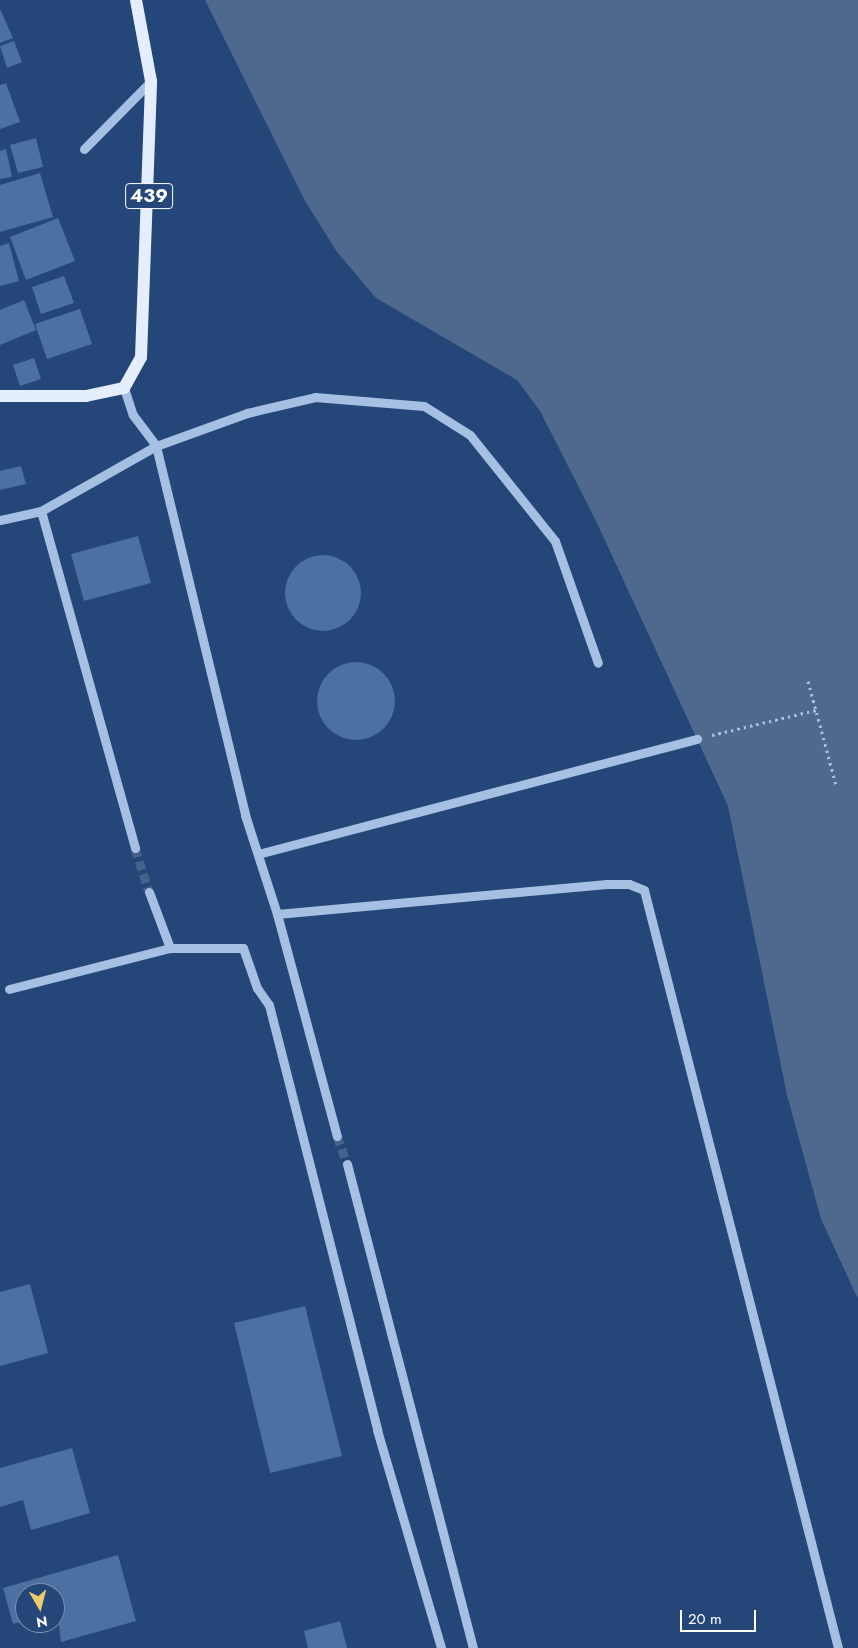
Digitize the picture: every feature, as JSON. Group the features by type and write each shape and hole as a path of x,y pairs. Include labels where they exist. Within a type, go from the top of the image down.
{"main road":[{"name":"439","path":"124,388 141,357 147,303 151,81 136,0"},
{"path":"0,396 86,396 124,388"}],"lane":[{"path":"84,149 151,81"},
{"path":"124,388 133,415 156,446 258,854 278,914 337,1136"},
{"path":"0,520 41,511 156,446 246,413 315,397 424,406 470,434 555,541 598,663"},
{"path":"41,511 135,848"},
{"path":"258,854 697,739"},
{"path":"278,914 607,884 629,884 644,890 838,1648"},
{"path":"149,892 170,948"},
{"path":"9,989 170,948 242,948 257,988 269,1005 378,1430 441,1648"},
{"path":"347,1164 473,1648"}],"path":[{"path":"808,681 836,785"},
{"path":"697,739 816,710"}],"water":[{"path":"205,0 858,0 858,1299 821,1219 787,1095 728,806 596,521 540,411 517,380 376,298 337,252 305,201"}],"building":[{"path":"0,9 13,38 0,43"},
{"path":"14,41 22,62 7,68 0,46"},
{"path":"6,83 20,122 0,129 0,85"},
{"path":"36,138 43,167 18,173 10,145"},
{"path":"6,149 12,177 0,179 0,151"},
{"path":"40,173 53,217 0,232 0,185"},
{"path":"58,218 75,261 26,280 10,237"},
{"path":"9,243 19,281 0,286 0,246"},
{"path":"64,276 74,303 41,314 32,287"},
{"path":"24,300 36,330 0,345 0,310"},
{"path":"80,309 92,344 47,359 35,324"},
{"path":"34,358 41,379 20,386 13,365"},
{"path":"21,466 26,484 0,490 0,471"},
{"path":"138,536 151,583 84,601 71,554"},
{"path":"331,555 344,561 355,572 361,585 359,608 344,625 331,631 315,631 302,625 287,608 285,585 291,572 308,557"},
{"path":"356,662 371,665 384,673 392,686 395,701 392,716 384,729 371,737 356,740 341,737 328,729 320,716 317,701 320,686 328,673 341,665"},
{"path":"30,1284 48,1353 0,1366 0,1292"},
{"path":"305,1306 342,1456 270,1473 234,1323"},
{"path":"72,1448 90,1513 31,1530 23,1500 0,1507 0,1468"},
{"path":"118,1555 136,1621 61,1642 60,1633 65,1633 65,1583 20,1583"},
{"path":"15,1585 15,1624 13,1624 3,1588"},
{"path":"340,1621 347,1648 308,1648 304,1631"}],"tunnel":[{"path":"135,848 149,892"},
{"path":"337,1136 347,1164"}]}
